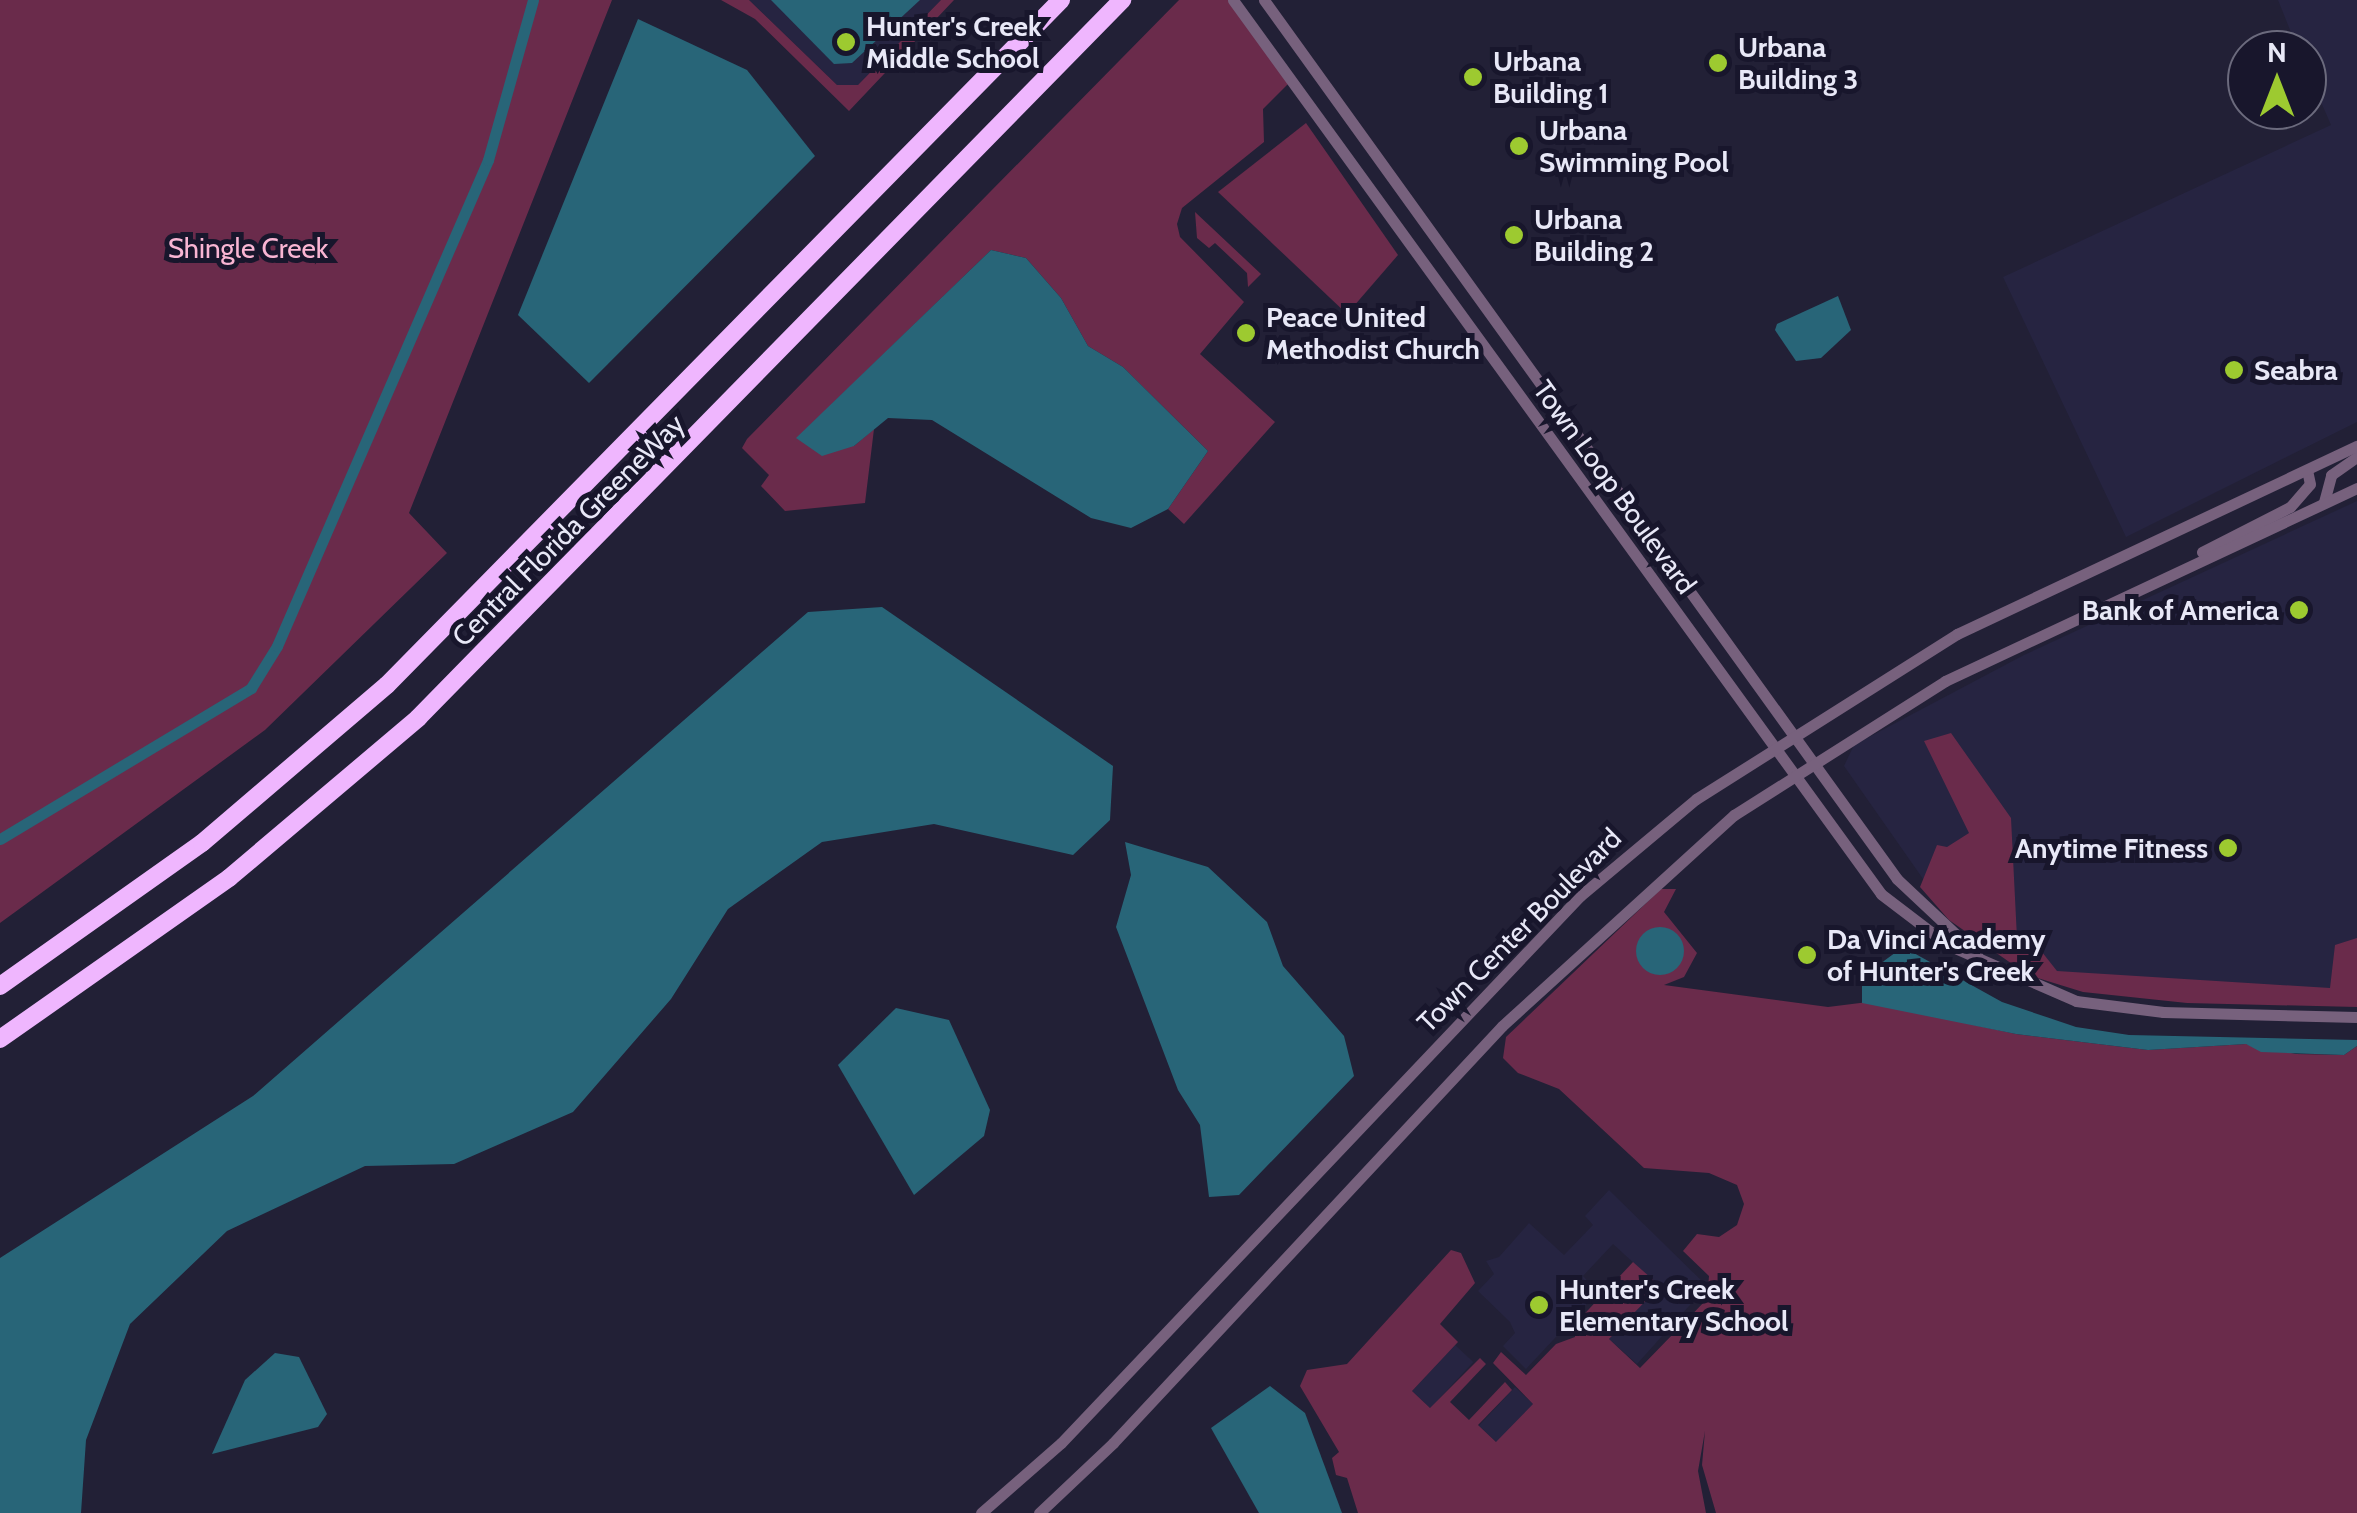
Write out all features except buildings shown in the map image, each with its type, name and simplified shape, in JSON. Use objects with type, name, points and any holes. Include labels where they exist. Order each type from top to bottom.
[{"type":"highway","name":"Central Florida GreeneWay","points":[[0,986],[202,843],[387,686],[1061,0]]},
{"type":"highway","name":"Central Florida GreeneWay","points":[[0,1040],[229,878],[418,718],[1122,0]]},
{"type":"street","name":"Town Loop Boulevard","points":[[1233,0],[1791,774],[1881,894],[1914,924],[1991,968],[2076,1001],[2163,1012],[2357,1017]]},
{"type":"street","name":"Town Loop Boulevard","points":[[1264,0],[1795,731],[1897,879],[1991,968]]},
{"type":"street","name":"Town Center Boulevard","points":[[981,1513],[1061,1443],[1580,896],[1696,799],[1795,731],[1956,634],[2357,446]]},
{"type":"street","points":[[2324,502],[2331,475],[2357,457]]},
{"type":"street","name":"Town Center Boulevard","points":[[2187,565],[2213,542],[2304,496],[2307,470]]},
{"type":"street","name":"Town Center Boulevard","points":[[1039,1513],[1113,1443],[1502,1026],[1624,909],[1791,774],[1946,681],[2357,488]]},
{"type":"shaded area","name":"Hunter's Creek Middle School","points":[[749,0],[941,0],[858,85],[837,85]]},
{"type":"shaded area","points":[[2278,0],[2357,0],[2357,422],[2126,537],[2003,277],[2327,130],[2331,125],[2327,116],[2327,30],[2290,30]]},
{"type":"shaded area","points":[[2357,501],[2357,1005],[2084,989],[1928,886],[1844,766],[1854,745],[2024,655]]},
{"type":"shaded area","points":[[1609,1190],[1707,1286],[1637,1364],[1609,1339],[1659,1286],[1613,1244],[1583,1276],[1598,1292],[1526,1369],[1503,1346],[1515,1333],[1510,1322],[1478,1291],[1494,1274],[1486,1261],[1499,1257],[1529,1223],[1564,1255],[1593,1225],[1585,1216]]},
{"type":"shaded area","points":[[1455,1345],[1473,1362],[1430,1408],[1412,1391]]},
{"type":"shaded area","points":[[1515,1387],[1533,1404],[1497,1443],[1479,1426]]},
{"type":"green space","name":"Shingle Creek","points":[[0,0],[612,0],[409,513],[447,553],[265,730],[0,923]]},
{"type":"green space","points":[[721,0],[749,0],[837,85],[858,85],[941,0],[954,0],[849,111],[755,19]]},
{"type":"green space","points":[[1179,0],[1233,0],[1290,82],[1263,109],[1264,142],[1182,208],[1177,224],[1180,237],[1244,302],[1200,354],[1275,422],[1184,524],[1168,509],[1208,451],[1123,367],[1088,346],[1061,298],[1026,258],[991,250],[797,438],[854,446],[874,429],[865,503],[785,511],[761,486],[769,475],[742,448],[747,439]]},
{"type":"green space","points":[[1306,123],[1398,255],[1347,314],[1218,192]]},
{"type":"green space","points":[[1195,212],[1261,274],[1248,287],[1247,273],[1215,243],[1209,248],[1197,238]]},
{"type":"green space","points":[[1951,733],[2011,818],[2017,938],[2029,949],[2038,947],[2057,971],[2330,988],[2335,945],[2357,938],[2357,1007],[2187,1003],[2083,992],[2028,975],[1949,920],[1920,887],[1937,845],[1947,847],[1969,833],[1924,741]]},
{"type":"green space","points":[[1661,889],[1676,889],[1664,912],[1697,953],[1684,977],[1664,985],[1828,1007],[1868,1002],[2016,1034],[2148,1050],[2246,1044],[2296,1054],[2344,1055],[2357,1046],[2357,1513],[1716,1513],[1702,1465],[1705,1431],[1698,1471],[1706,1513],[1358,1513],[1347,1478],[1336,1475],[1332,1458],[1339,1452],[1300,1386],[1307,1370],[1347,1364],[1451,1250],[1461,1253],[1475,1283],[1440,1324],[1458,1342],[1412,1391],[1430,1408],[1480,1358],[1486,1364],[1450,1402],[1469,1420],[1505,1382],[1512,1390],[1478,1425],[1496,1442],[1533,1404],[1493,1363],[1501,1352],[1526,1375],[1556,1344],[1575,1337],[1575,1324],[1633,1262],[1660,1286],[1609,1339],[1640,1368],[1707,1299],[1709,1276],[1683,1251],[1697,1234],[1719,1237],[1737,1225],[1744,1204],[1737,1185],[1709,1173],[1644,1168],[1559,1089],[1518,1073],[1503,1058],[1506,1037]]},
{"type":"water","points":[[771,0],[920,0],[852,63],[834,64]]},
{"type":"water","points":[[638,19],[747,70],[815,156],[589,383],[518,315]]},
{"type":"water","points":[[991,250],[1026,258],[1061,298],[1088,346],[1123,367],[1208,451],[1168,509],[1131,528],[1091,518],[932,420],[888,418],[854,446],[822,456],[796,438]]},
{"type":"water","points":[[1838,296],[1851,330],[1821,358],[1796,361],[1775,330],[1777,324]]},
{"type":"water","points":[[882,607],[1113,766],[1110,820],[1073,855],[934,824],[822,842],[728,909],[671,999],[573,1112],[454,1164],[365,1166],[227,1231],[130,1324],[86,1440],[81,1513],[0,1513],[0,1258],[253,1096],[808,612]]},
{"type":"water","points":[[1125,842],[1208,867],[1267,922],[1283,966],[1344,1036],[1354,1076],[1239,1195],[1209,1197],[1200,1125],[1178,1090],[1116,927],[1131,875]]},
{"type":"water","points":[[1660,927],[1677,934],[1684,951],[1677,968],[1660,975],[1643,968],[1636,951],[1643,934]]},
{"type":"water","points":[[1903,947],[2002,1002],[2076,1027],[2129,1035],[2357,1040],[2357,1046],[2344,1055],[2261,1052],[2246,1044],[2148,1050],[2016,1034],[1862,1003],[1862,977]]},
{"type":"water","points":[[896,1008],[949,1020],[990,1110],[984,1136],[914,1195],[838,1065]]},
{"type":"water","points":[[275,1353],[299,1357],[327,1414],[318,1427],[212,1454],[245,1380]]},
{"type":"water","points":[[1270,1386],[1305,1413],[1342,1513],[1259,1513],[1211,1428]]},
{"type":"waterway","name":"Shingle Creek","points":[[0,839],[251,688],[277,646],[488,160],[533,0]]},
{"type":"place","name":"Hunter's Creek Middle School","points":[[846,42]]},
{"type":"place","name":"Urbana Building 3","points":[[1718,63]]},
{"type":"place","name":"Urbana Building 1","points":[[1473,77]]},
{"type":"place","name":"Urbana Swimming Pool","points":[[1519,146]]},
{"type":"place","name":"Urbana Building 2","points":[[1514,235]]},
{"type":"place","name":"Peace United Methodist Church","points":[[1246,333]]},
{"type":"place","name":"Seabra","points":[[2234,370]]},
{"type":"place","name":"Bank of America","points":[[2299,610]]},
{"type":"place","name":"Anytime Fitness","points":[[2228,848]]},
{"type":"place","name":"Da Vinci Academy of Hunter's Creek","points":[[1807,955]]},
{"type":"place","name":"Hunter's Creek Elementary School","points":[[1539,1305]]}]
